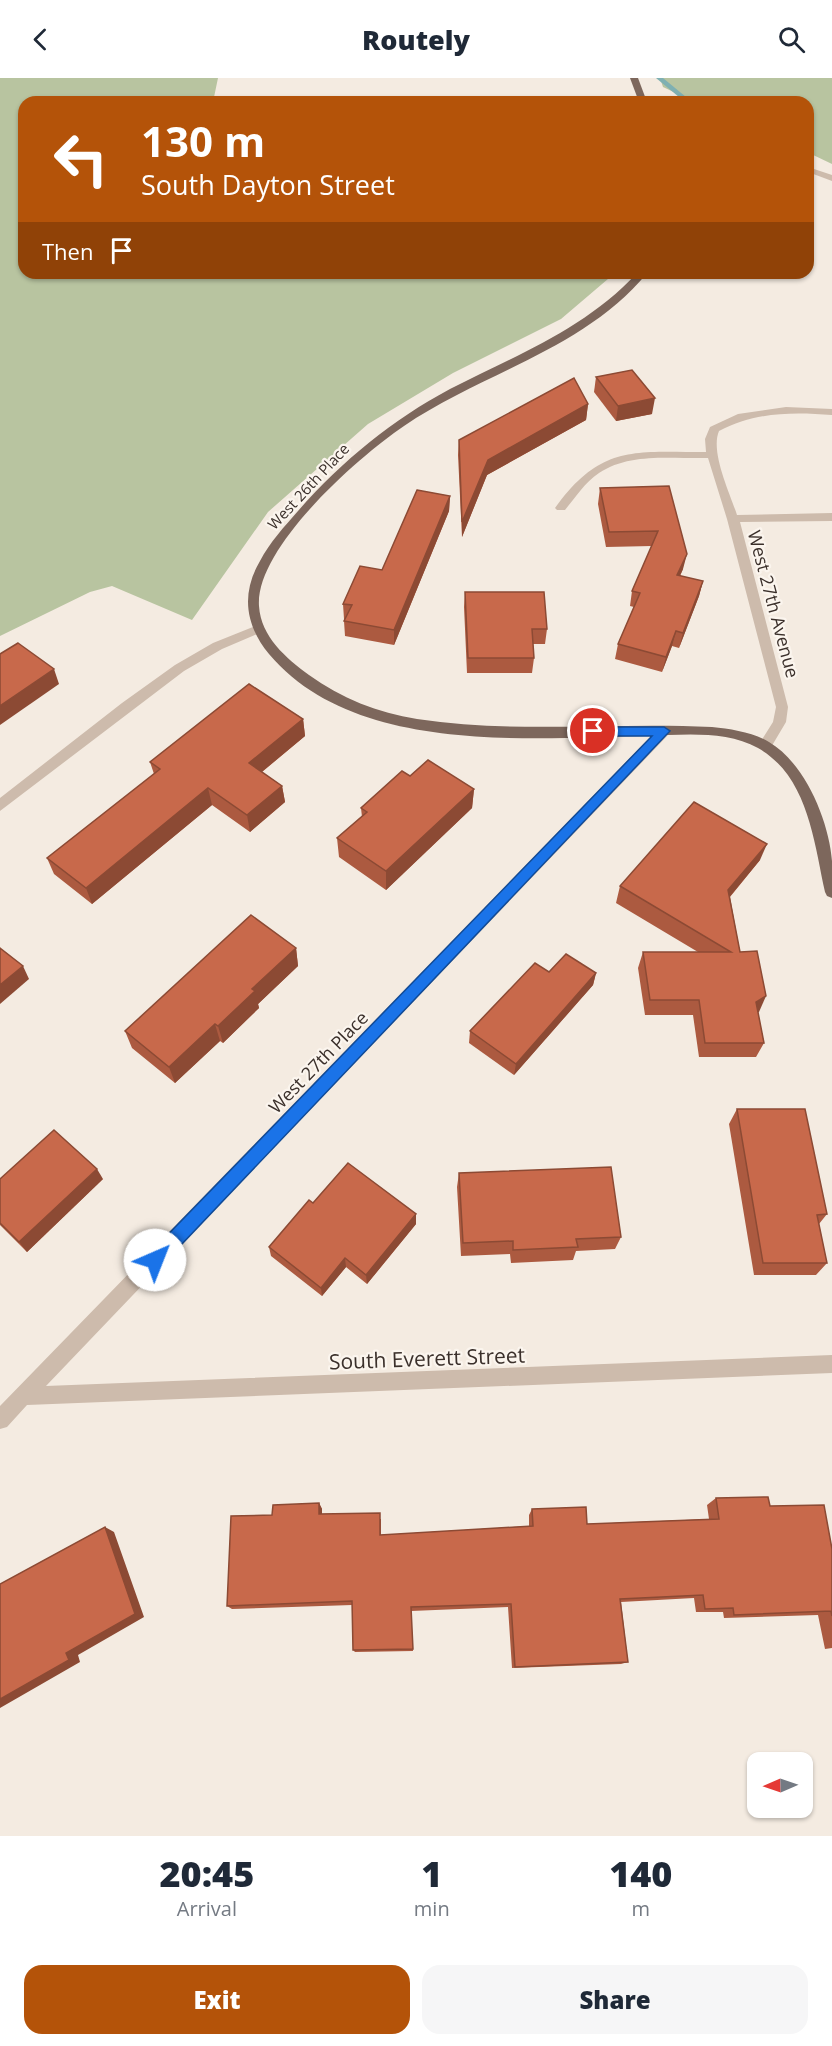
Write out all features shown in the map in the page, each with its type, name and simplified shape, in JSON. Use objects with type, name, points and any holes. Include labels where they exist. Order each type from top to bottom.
[{"type":"main road","points":[[634,78],[641,96]]},
{"type":"main road","name":"West 26th Place","points":[[258,629],[253,598],[268,557],[284,535],[351,461],[386,434],[448,395],[582,326],[619,298],[636,279]]},
{"type":"main road","points":[[258,629],[277,656],[299,676],[354,708],[398,722],[432,727],[498,731],[664,731],[727,734],[765,746],[795,773],[804,789],[832,892]]},
{"type":"street","points":[[814,171],[832,178]]},
{"type":"street","name":"West 27th Avenue","points":[[765,746],[779,722],[782,707],[733,519],[712,455],[710,439],[714,429],[728,420],[769,410],[832,412]]},
{"type":"street","points":[[561,508],[594,471],[612,460],[712,455]]},
{"type":"street","points":[[733,519],[832,517]]},
{"type":"street","points":[[0,806],[150,688],[198,655],[228,639],[258,629]]},
{"type":"street","name":"West 27th Place","points":[[0,1420],[664,731]]},
{"type":"street","name":"South Everett Street","points":[[24,1396],[832,1364]]},
{"type":"green space","points":[[0,78],[218,78],[214,96],[18,96],[18,279],[608,279],[561,319],[453,373],[368,424],[268,512],[192,620],[112,586],[90,592],[0,636]]},
{"type":"green space","points":[[660,78],[832,78],[832,164],[814,155],[814,96],[682,96],[663,87]]},
{"type":"building","points":[[632,370],[655,398],[618,406],[596,377]]},
{"type":"building","points":[[574,378],[588,404],[488,460],[462,522],[459,440]]},
{"type":"building","points":[[669,486],[687,554],[677,575],[703,581],[683,633],[676,631],[666,657],[618,644],[640,593],[632,591],[658,531],[609,532],[600,488]]},
{"type":"building","points":[[417,490],[450,496],[394,630],[344,621],[352,605],[343,604],[360,566],[382,570]]},
{"type":"building","points":[[465,592],[544,592],[547,629],[532,629],[534,658],[468,658]]},
{"type":"building","points":[[18,643],[54,669],[0,706],[0,654]]},
{"type":"building","points":[[249,684],[303,719],[249,763],[282,786],[247,815],[208,788],[86,888],[47,858],[160,769],[150,762]]},
{"type":"building","points":[[428,760],[474,789],[386,871],[337,838],[367,812],[361,808],[402,771],[410,776]]},
{"type":"building","points":[[694,802],[767,844],[728,890],[740,952],[757,951],[766,996],[756,1002],[764,1043],[705,1043],[699,1000],[650,1000],[643,952],[731,952],[620,886]]},
{"type":"building","points":[[251,915],[296,948],[252,989],[255,991],[218,1026],[215,1024],[169,1067],[125,1031]]},
{"type":"building","points":[[0,948],[23,966],[0,985]]},
{"type":"building","points":[[566,954],[596,973],[516,1064],[470,1031],[535,963],[549,972]]},
{"type":"building","points":[[737,1109],[805,1109],[827,1214],[817,1215],[827,1263],[763,1263]]},
{"type":"building","points":[[54,1130],[97,1169],[19,1242],[0,1223],[0,1179]]},
{"type":"building","points":[[348,1163],[416,1214],[366,1275],[345,1258],[321,1288],[269,1247],[309,1200],[313,1203]]},
{"type":"building","points":[[611,1167],[621,1237],[576,1239],[578,1247],[513,1250],[513,1241],[463,1243],[459,1173]]},
{"type":"building","points":[[768,1497],[770,1506],[824,1505],[832,1549],[832,1616],[831,1611],[734,1615],[733,1608],[705,1609],[703,1595],[620,1599],[628,1662],[515,1667],[511,1604],[411,1607],[413,1649],[353,1650],[352,1601],[227,1606],[231,1516],[272,1515],[273,1505],[319,1503],[319,1514],[380,1513],[380,1535],[533,1526],[532,1509],[586,1507],[587,1524],[719,1519],[716,1498]]},
{"type":"building","points":[[105,1527],[135,1614],[66,1653],[69,1660],[0,1699],[0,1584]]},
{"type":"waterway","points":[[659,78],[682,96]]},
{"type":"route","points":[[155,1260],[664,731],[593,731]]}]
